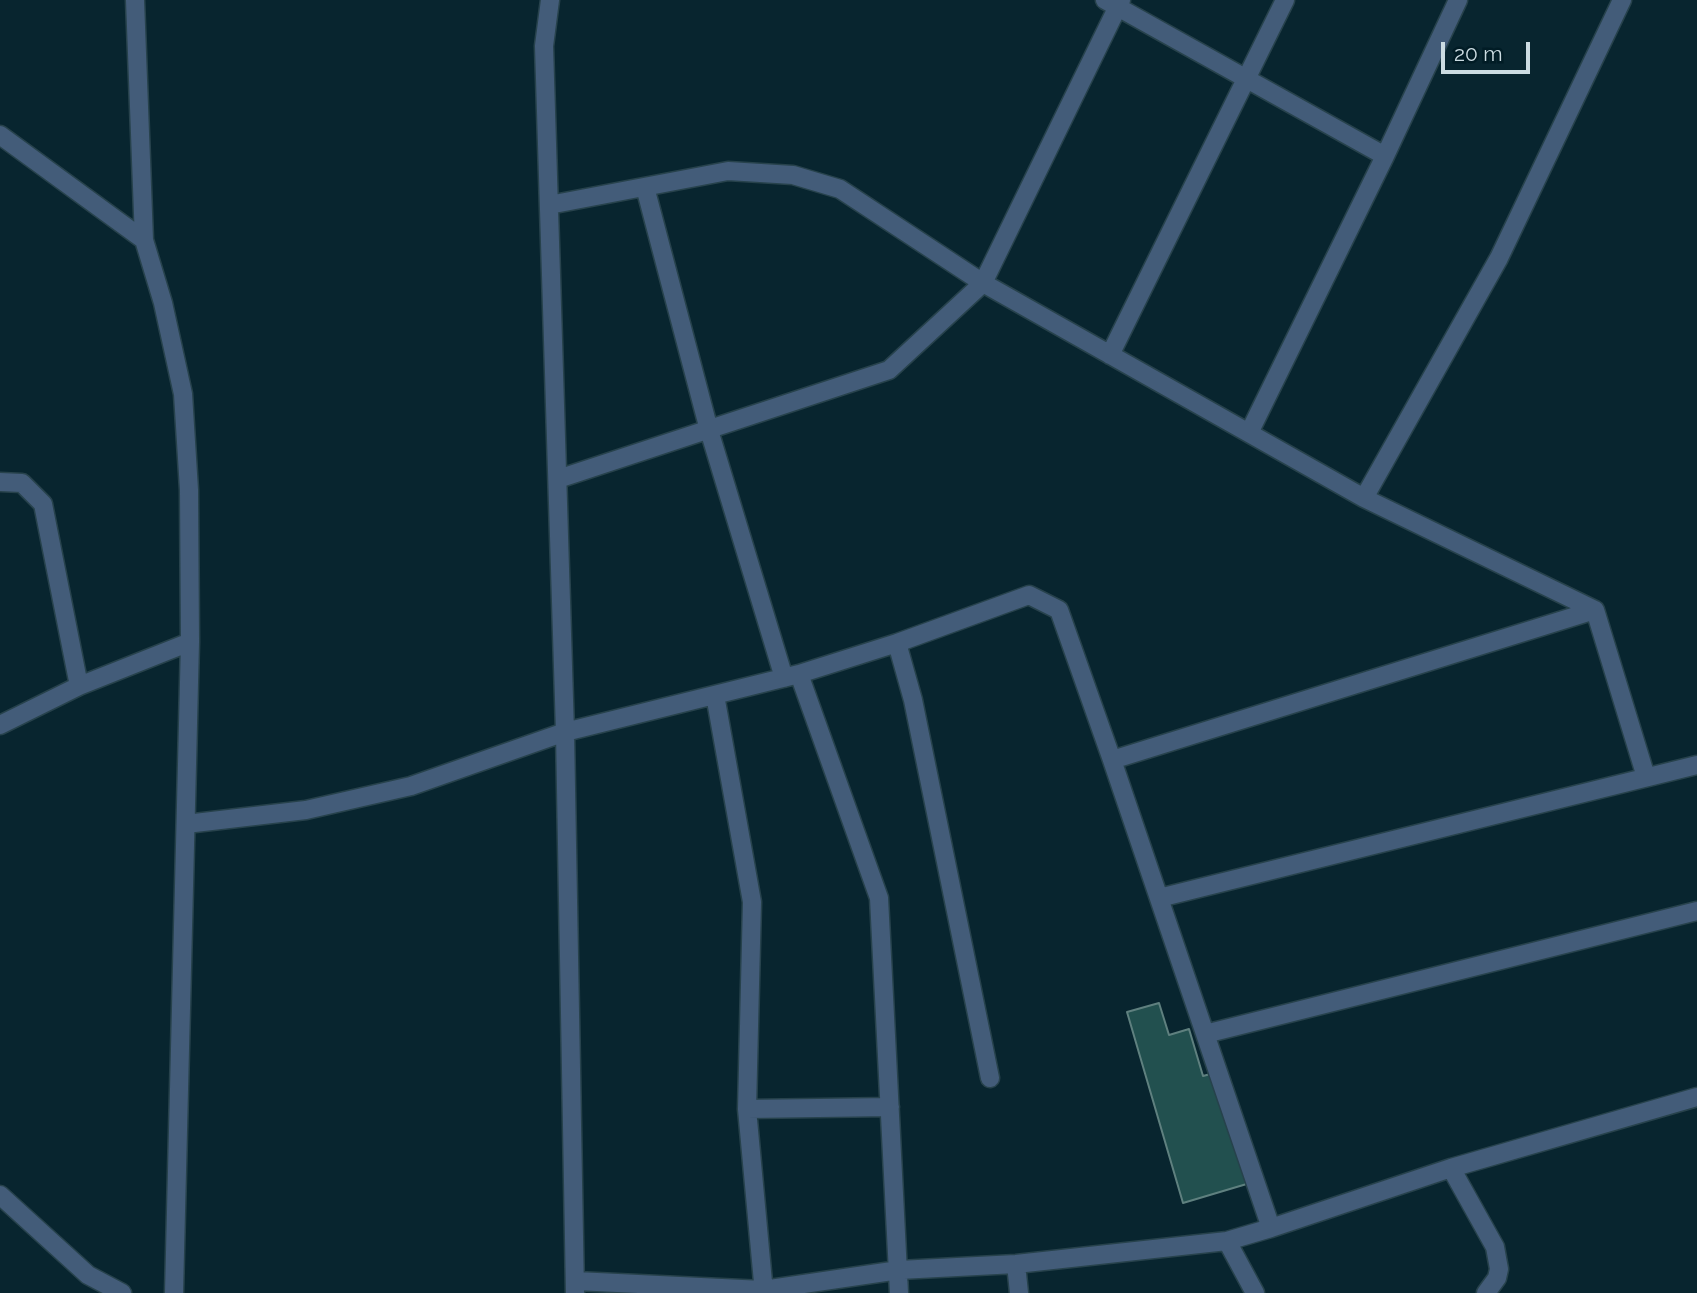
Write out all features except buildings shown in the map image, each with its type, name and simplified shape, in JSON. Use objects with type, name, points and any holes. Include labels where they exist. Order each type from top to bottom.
[{"type":"street","points":[[135,0],[144,240],[163,303],[183,394],[189,490],[190,642],[174,1293]]},
{"type":"street","points":[[550,0],[544,46],[565,732],[575,1287],[763,1291],[899,1270],[1016,1264],[1227,1241],[1451,1168],[1697,1097]]},
{"type":"street","points":[[1110,355],[1285,0]]},
{"type":"street","points":[[1249,433],[1458,0]]},
{"type":"street","points":[[1364,498],[1499,258],[1622,0]]},
{"type":"street","points":[[558,479],[889,370],[983,284],[1114,2],[1385,156]]},
{"type":"street","points":[[0,135],[144,240]]},
{"type":"street","points":[[549,205],[727,171],[793,175],[840,189],[983,284],[1364,498],[1595,610],[1646,777]]},
{"type":"street","points":[[645,187],[709,430],[792,676],[879,898],[899,1293]]},
{"type":"street","points":[[0,482],[22,483],[43,504],[79,686]]},
{"type":"street","points":[[186,824],[306,810],[411,786],[565,732],[792,676],[897,643],[1029,595],[1059,610],[1271,1228]]},
{"type":"street","points":[[1112,760],[1595,610]]},
{"type":"street","points":[[0,725],[79,686],[190,642]]},
{"type":"street","points":[[897,643],[913,700],[990,1077]]},
{"type":"street","points":[[715,695],[752,902],[747,1109],[763,1291]]},
{"type":"street","points":[[1159,898],[1697,765]]},
{"type":"street","points":[[1205,1034],[1697,911]]},
{"type":"street","points":[[747,1109],[890,1107]]},
{"type":"street","points":[[1451,1168],[1495,1247],[1499,1269],[1497,1278],[1486,1293]]},
{"type":"street","points":[[0,1195],[88,1275],[122,1293]]},
{"type":"street","points":[[1227,1241],[1255,1293]]},
{"type":"street","points":[[1016,1264],[1019,1293]]}]
